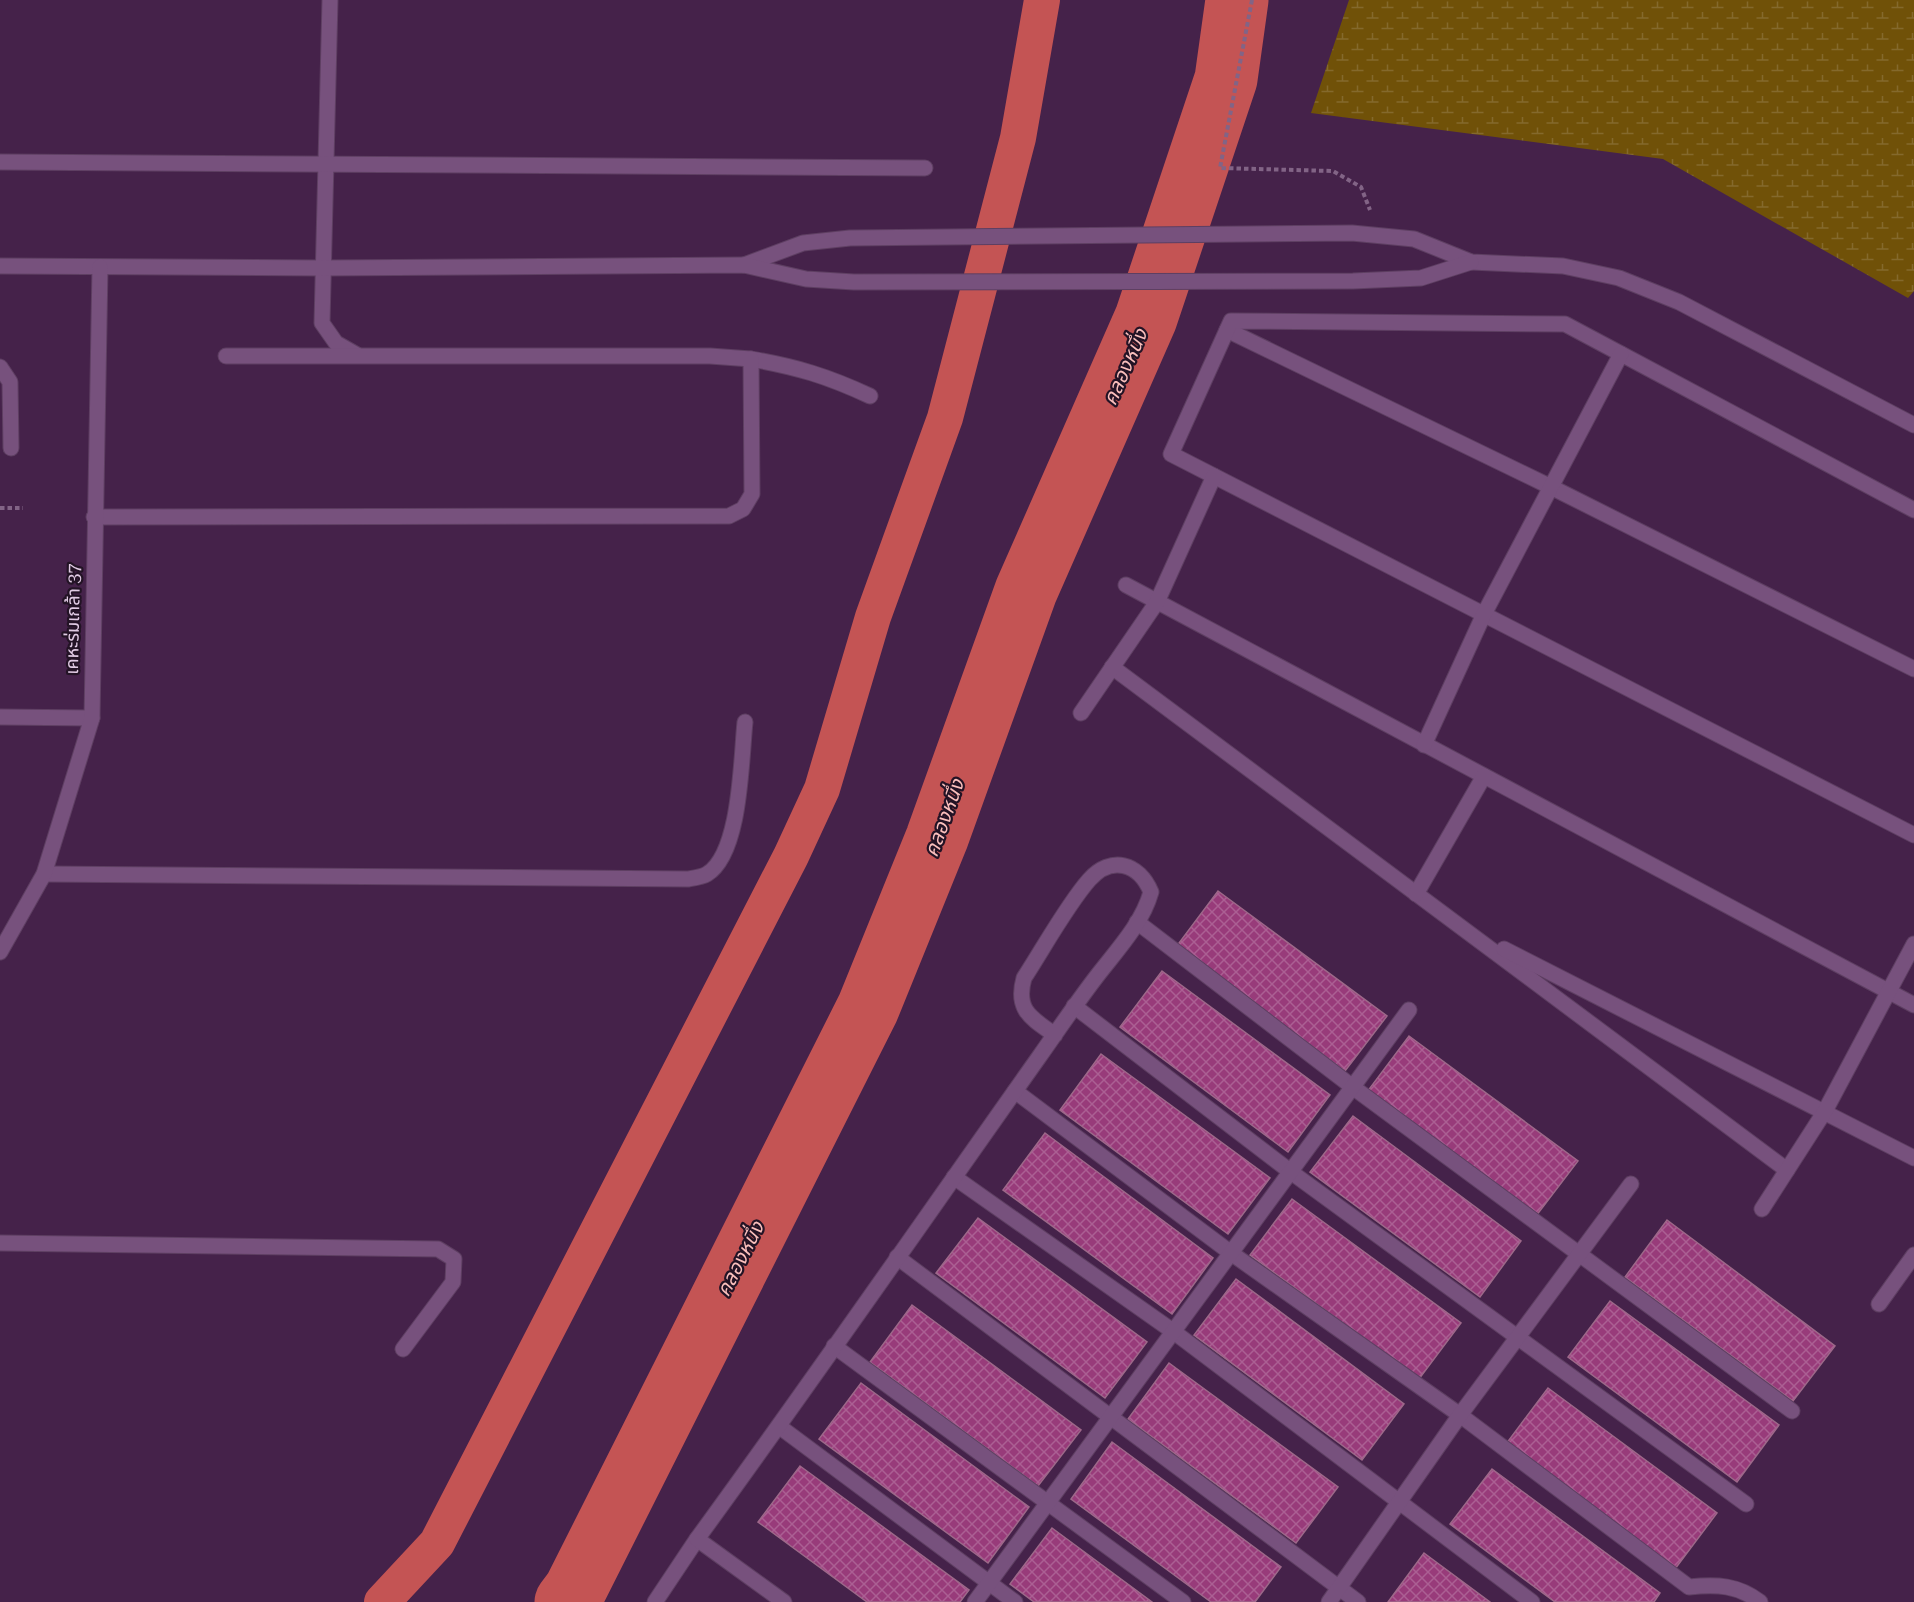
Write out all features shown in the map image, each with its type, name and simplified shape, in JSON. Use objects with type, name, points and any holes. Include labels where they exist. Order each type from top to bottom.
[{"type":"street","points":[[330,0],[322,323],[336,343],[359,356]]},
{"type":"street","points":[[0,162],[325,162],[925,168]]},
{"type":"street","points":[[744,265],[803,243],[849,238],[1352,233],[1414,239],[1471,262],[1563,266],[1618,278],[1680,302],[1914,425]]},
{"type":"street","points":[[0,266],[322,268],[744,265],[806,279],[854,282],[1353,281],[1421,278],[1471,262]]},
{"type":"street","name":"เคหะร่มเกล้า 37","points":[[0,952],[44,874],[92,718],[100,267]]},
{"type":"street","points":[[1914,510],[1565,324],[1231,321],[1172,454],[1914,835]]},
{"type":"street","points":[[1227,330],[1551,487],[1914,669]]},
{"type":"street","points":[[1424,745],[1484,614],[1621,354]]},
{"type":"street","points":[[226,356],[710,356],[750,359],[800,367],[870,396]]},
{"type":"street","points":[[94,517],[729,516],[743,508],[752,494],[750,359]]},
{"type":"street","points":[[0,367],[10,382],[11,448]]},
{"type":"street","points":[[1081,713],[1157,602],[1214,476]]},
{"type":"street","points":[[1126,585],[1914,1005]]},
{"type":"street","points":[[1112,667],[1787,1170]]},
{"type":"street","points":[[0,717],[92,718]]},
{"type":"street","points":[[44,874],[688,879],[707,874],[720,860],[730,838],[745,722]]},
{"type":"street","points":[[1416,894],[1484,776]]},
{"type":"street","points":[[655,1602],[697,1539],[780,1427],[834,1346],[1055,1035],[1074,1006],[1147,907],[1151,892],[1139,871],[1121,864],[1107,867],[1090,879],[1024,978],[1020,992],[1023,1006],[1030,1017],[1055,1035]]},
{"type":"street","points":[[1137,922],[1354,1088],[1581,1253],[1792,1411]]},
{"type":"street","points":[[1466,930],[1914,1158]]},
{"type":"street","points":[[1762,1209],[1825,1111],[1914,944]]},
{"type":"street","points":[[1074,1006],[1291,1172],[1746,1504]]},
{"type":"street","points":[[975,1602],[1354,1088],[1408,1010]]},
{"type":"street","points":[[1015,1091],[1231,1253],[1460,1415],[1689,1587],[1716,1584],[1745,1591],[1760,1602]]},
{"type":"street","points":[[954,1177],[1174,1332],[1532,1602]]},
{"type":"street","points":[[1329,1602],[1460,1415],[1631,1184]]},
{"type":"street","points":[[0,1243],[438,1249],[454,1259],[453,1282],[403,1349]]},
{"type":"street","points":[[1879,1304],[1914,1256]]},
{"type":"street","points":[[897,1257],[1358,1602]]},
{"type":"street","points":[[834,1346],[1183,1602]]},
{"type":"street","points":[[780,1427],[1015,1602]]},
{"type":"street","points":[[697,1539],[784,1602]]},
{"type":"path","points":[[1252,0],[1220,168],[1333,171],[1361,187],[1380,236]]},
{"type":"path","points":[[0,508],[23,508]]},
{"type":"green space","points":[[1349,0],[1914,0],[1914,291],[1908,298],[1663,159],[1311,113]]},
{"type":"building","points":[[1218,891],[1387,1016],[1345,1071],[1176,947]]},
{"type":"building","points":[[1162,971],[1330,1095],[1288,1152],[1120,1027]]},
{"type":"building","points":[[1409,1036],[1578,1161],[1536,1216],[1367,1092]]},
{"type":"building","points":[[1101,1054],[1270,1178],[1228,1234],[1060,1110]]},
{"type":"building","points":[[1353,1116],[1521,1241],[1480,1297],[1310,1172]]},
{"type":"building","points":[[1045,1133],[1213,1258],[1172,1314],[1003,1190]]},
{"type":"building","points":[[1292,1199],[1461,1323],[1419,1379],[1250,1255]]},
{"type":"building","points":[[978,1218],[1147,1342],[1105,1398],[936,1273]]},
{"type":"building","points":[[1667,1220],[1835,1346],[1793,1401],[1625,1277]]},
{"type":"building","points":[[1236,1279],[1404,1404],[1362,1460],[1194,1335]]},
{"type":"building","points":[[1610,1301],[1779,1425],[1737,1482],[1568,1357]]},
{"type":"building","points":[[912,1305],[1081,1430],[1038,1486],[870,1362]]},
{"type":"building","points":[[1169,1363],[1338,1487],[1296,1543],[1128,1419]]},
{"type":"building","points":[[861,1383],[1029,1507],[988,1563],[819,1439]]},
{"type":"building","points":[[1548,1388],[1717,1513],[1675,1569],[1506,1444]]},
{"type":"building","points":[[1112,1442],[1281,1567],[1255,1602],[1211,1602],[1071,1499]]},
{"type":"building","points":[[800,1466],[969,1590],[960,1602],[867,1602],[758,1522]]},
{"type":"building","points":[[1492,1469],[1660,1593],[1654,1602],[1555,1602],[1450,1524]]},
{"type":"building","points":[[1052,1528],[1152,1602],[1034,1602],[1010,1584]]},
{"type":"building","points":[[1424,1553],[1490,1602],[1388,1602]]},
{"type":"waterway","points":[[382,1602],[437,1543],[791,856],[822,789],[873,617],[945,418],[1018,138],[1042,0]]},
{"type":"waterway","name":"คลองหนึ่ง","points":[[566,1602],[575,1590],[868,1008],[937,838],[1026,591],[1146,318],[1226,79],[1237,0]]}]
